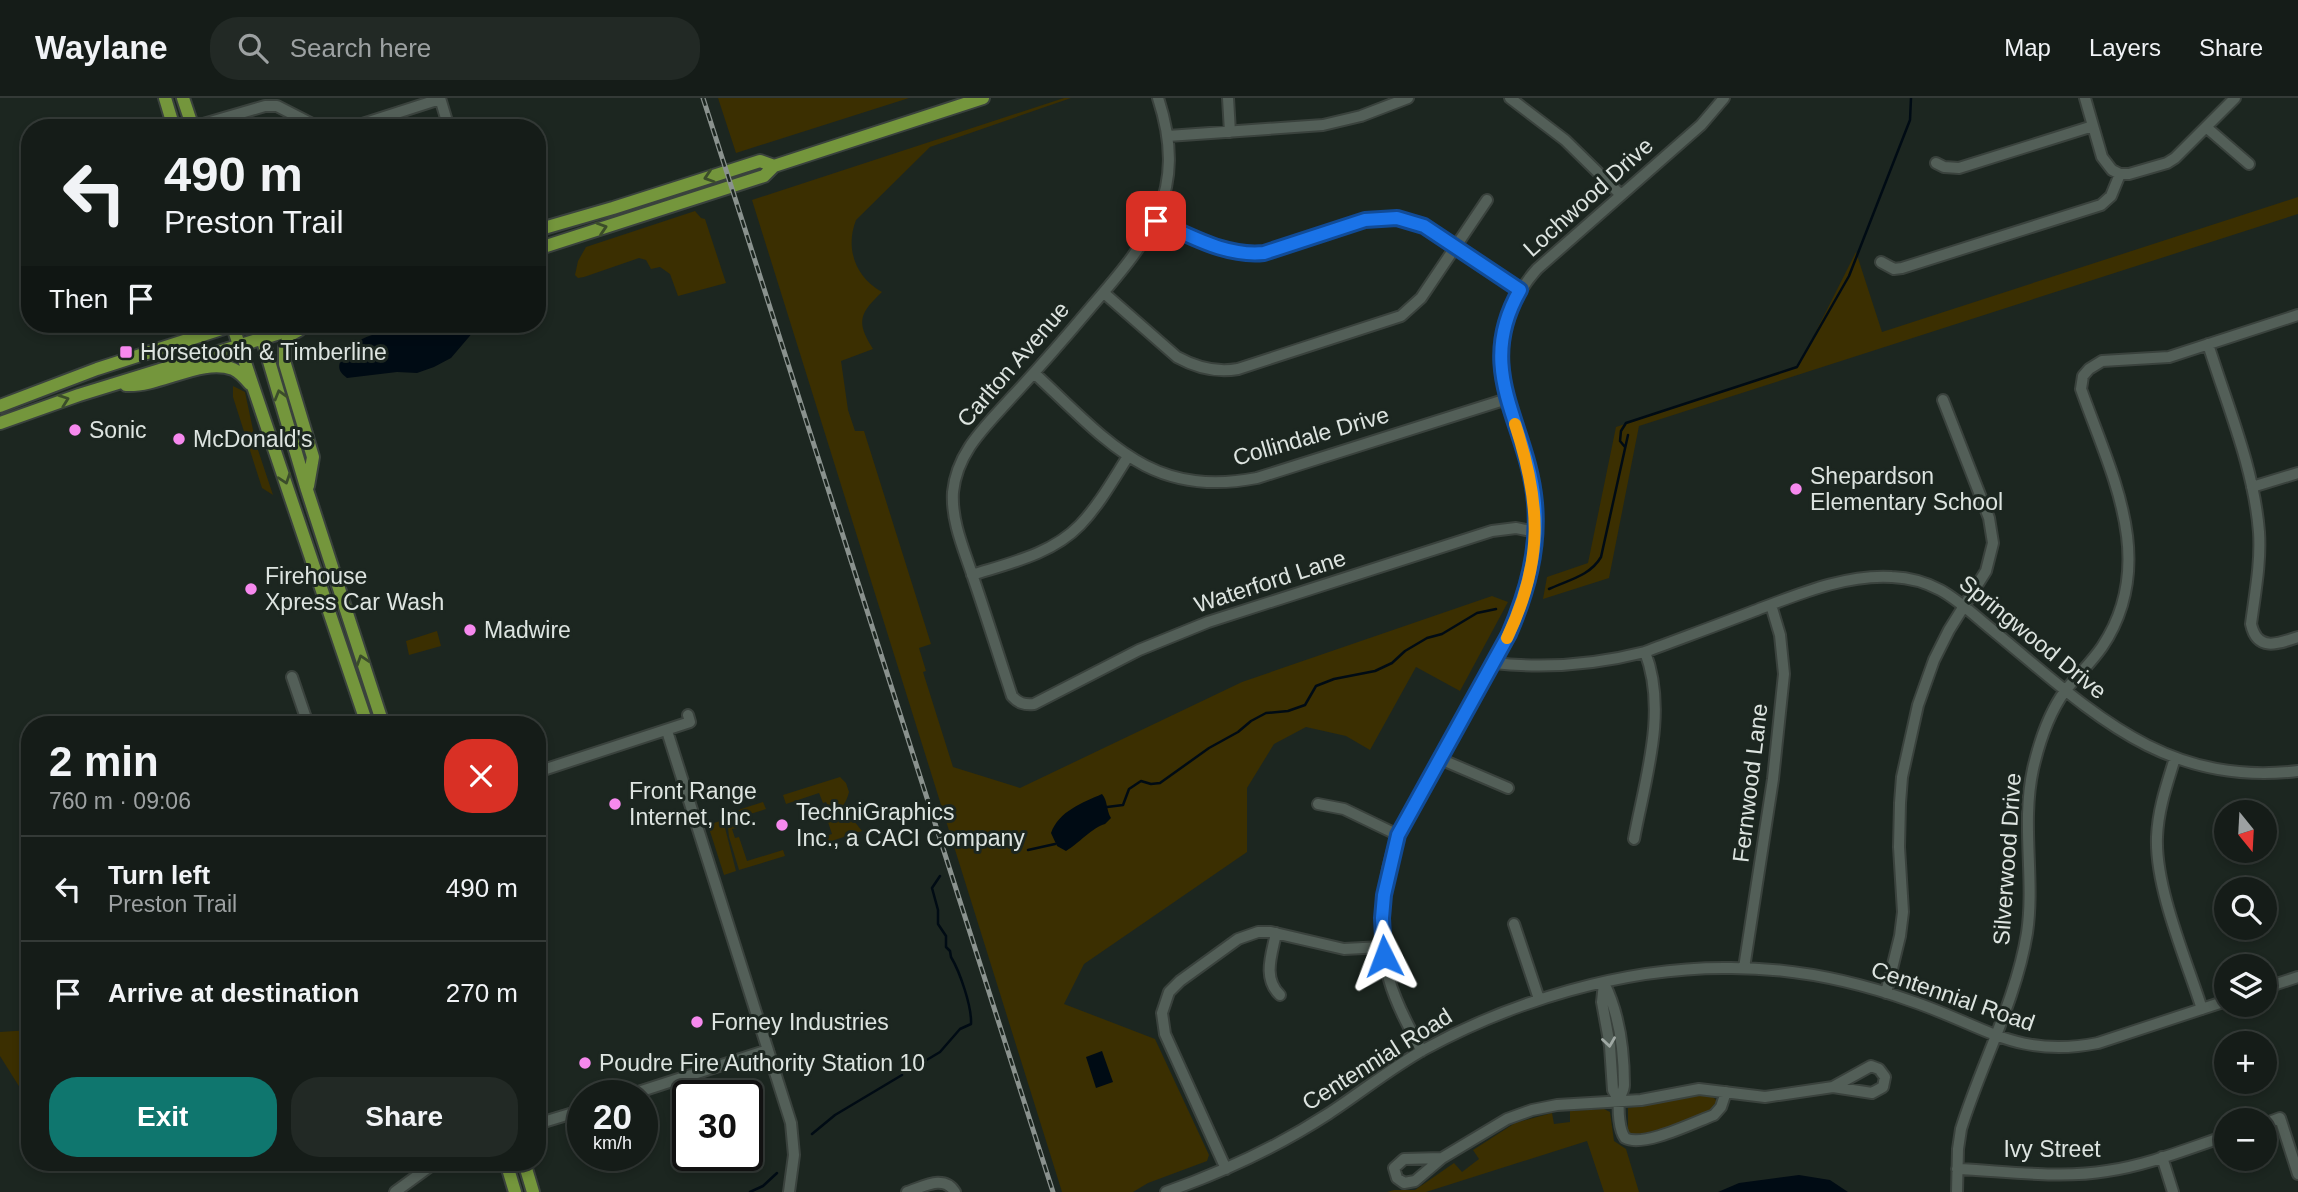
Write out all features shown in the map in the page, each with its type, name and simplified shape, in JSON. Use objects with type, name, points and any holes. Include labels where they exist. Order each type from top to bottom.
[{"type":"main road","points":[[165,98],[171,119]]},
{"type":"main road","points":[[183,98],[190,119]]},
{"type":"main road","points":[[546,246],[765,176],[774,166],[983,98]]},
{"type":"main road","points":[[546,227],[760,160],[774,166]]},
{"type":"main road","points":[[0,406],[97,369],[207,333]]},
{"type":"main road","points":[[236,333],[364,716]]},
{"type":"main road","points":[[261,333],[307,490],[380,716]]},
{"type":"main road","points":[[0,423],[115,383],[279,333]]},
{"type":"main road","points":[[293,333],[290,335],[284,355],[288,377],[313,457],[307,490]]},
{"type":"main road","points":[[115,383],[129,386],[155,383],[201,368],[217,367],[237,371],[253,388]]},
{"type":"main road","points":[[509,1171],[515,1192]]},
{"type":"main road","points":[[527,1171],[533,1192]]},
{"type":"street","points":[[377,119],[440,98],[446,119]]},
{"type":"street","name":"Carlton Avenue","points":[[1028,705],[1012,696],[972,575],[956,523],[953,492],[956,476],[971,442],[1104,293],[1133,258],[1156,221],[1167,183],[1168,136],[1158,98]]},
{"type":"street","points":[[1228,98],[1230,132]]},
{"type":"street","points":[[1168,136],[1340,122],[1408,98]]},
{"type":"street","points":[[1510,98],[1526,102],[1621,195]]},
{"type":"street","name":"Lochwood Drive","points":[[1422,1051],[1395,998],[1383,947],[1384,895],[1398,835],[1494,663],[1524,596],[1533,560],[1536,532],[1530,471],[1507,399],[1500,364],[1506,321],[1520,290],[1537,269],[1701,125],[1724,98]]},
{"type":"street","points":[[2085,98],[2106,165],[2120,174],[2167,163],[2235,98]]},
{"type":"street","points":[[220,119],[265,106],[286,104],[307,119]]},
{"type":"street","points":[[1936,163],[1944,167],[1959,168],[2092,126]]},
{"type":"street","points":[[2206,127],[2249,164]]},
{"type":"street","points":[[1881,262],[1894,269],[1902,268],[2101,205],[2111,196],[2120,174]]},
{"type":"street","points":[[1104,293],[1177,357],[1200,368],[1227,371],[1401,316],[1421,298],[1487,200]]},
{"type":"street","points":[[1156,221],[1240,254],[1264,253],[1365,220],[1385,217],[1411,221],[1424,226],[1520,290]]},
{"type":"street","points":[[2298,315],[2208,344],[2252,488],[2259,552],[2251,624],[2256,637],[2274,645],[2298,637]]},
{"type":"street","name":"Silverwood Drive","points":[[1958,1192],[1956,1169],[1964,1119],[2015,981],[2027,932],[2030,883],[2027,810],[2033,770],[2050,717],[2066,691],[2096,656],[2113,629],[2127,589],[2130,566],[2128,529],[2081,384],[2089,369],[2102,361],[2169,357],[2208,344]]},
{"type":"street","name":"Collindale Drive","points":[[1034,373],[1128,458],[1174,478],[1217,483],[1256,478],[1507,399]]},
{"type":"street","points":[[1886,993],[1903,912],[1899,823],[1902,777],[1918,705],[1934,660],[1986,570],[1993,544],[1992,528],[1943,400]]},
{"type":"street","points":[[972,575],[1035,555],[1061,541],[1091,513],[1128,458]]},
{"type":"street","points":[[2252,488],[2298,473]]},
{"type":"street","name":"Waterford Lane","points":[[1028,705],[1139,650],[1208,622],[1492,531],[1516,528],[1536,532]]},
{"type":"street","name":"Springwood Drive","points":[[1494,663],[1541,667],[1596,663],[1645,652],[1831,585],[1881,576],[1907,578],[1944,590],[2105,722],[2129,737],[2175,758],[2209,767],[2248,772],[2298,771]]},
{"type":"street","name":"Fernwood Lane","points":[[1744,968],[1773,779],[1784,674],[1780,635],[1770,605]]},
{"type":"street","points":[[1634,839],[1656,718],[1655,682],[1645,652]]},
{"type":"street","points":[[292,677],[305,716]]},
{"type":"street","points":[[546,769],[667,731],[690,722],[688,715]]},
{"type":"street","points":[[667,731],[791,1123],[794,1139],[789,1192]]},
{"type":"street","points":[[2175,758],[2159,814],[2159,866],[2163,887],[2202,1009]]},
{"type":"street","points":[[1440,759],[1507,788]]},
{"type":"street","points":[[1318,804],[1344,809],[1398,835]]},
{"type":"street","points":[[1514,924],[1539,999]]},
{"type":"street","points":[[1226,1169],[1165,1034],[1162,1022],[1163,1007],[1170,992],[1180,981],[1238,939],[1258,932],[1276,933],[1344,949],[1383,947]]},
{"type":"street","points":[[1276,933],[1269,975],[1270,983],[1280,995]]},
{"type":"street","name":"Centennial Road","points":[[1166,1192],[1226,1169],[1297,1133],[1422,1051],[1479,1022],[1539,999],[1604,983],[1693,969],[1744,968],[1794,973],[1886,993],[1939,1011],[1995,1036],[2042,1047],[2082,1046],[2214,1005]]},
{"type":"street","points":[[2277,984],[2298,978]]},
{"type":"street","points":[[1604,983],[1602,1002],[1610,1046],[1613,1090],[1619,1101],[1621,1133],[1629,1141],[1652,1138],[1714,1115],[1721,1107],[1726,1091]]},
{"type":"street","points":[[658,1086],[768,1050]]},
{"type":"street","points":[[1442,1158],[1493,1126],[1532,1110],[1557,1105],[1669,1096],[1699,1089],[1765,1097],[1833,1087]]},
{"type":"street","points":[[546,1121],[567,1115]]},
{"type":"street","points":[[2277,1119],[2280,1118],[2298,1174]]},
{"type":"street","name":"Ivy Street","points":[[1956,1169],[2089,1173],[2108,1171],[2214,1140]]},
{"type":"street","points":[[2162,1157],[2173,1192]]},
{"type":"street","points":[[395,1192],[424,1171]]},
{"type":"street","points":[[907,1192],[941,1182],[951,1185],[955,1192]]},
{"type":"shaded area","points":[[718,98],[909,98],[736,153]]},
{"type":"shaded area","points":[[1064,98],[1071,98],[930,147],[856,220],[853,231],[852,251],[859,270],[882,292],[868,306],[862,319],[864,332],[873,349],[841,361],[848,410],[855,431],[864,431],[931,644],[919,648],[926,671],[923,672],[953,767],[1020,788],[1242,682],[1492,596],[1508,602],[1460,691],[1416,667],[1370,750],[1346,736],[1306,727],[1274,744],[1247,788],[1247,852],[1084,964],[1064,1004],[1155,1039],[1209,1155],[1207,1161],[1148,1183],[1133,1192],[1062,1192],[752,200]]},
{"type":"shaded area","points":[[2298,197],[2298,214],[1639,426],[1609,578],[1543,599],[1547,577],[1588,563],[1616,427],[1798,367],[1856,252],[1882,332]]},
{"type":"shaded area","points":[[695,211],[705,219],[726,283],[678,296],[670,274],[660,267],[651,269],[646,260],[639,258],[584,277],[578,278],[575,275],[578,261],[586,247]]},
{"type":"shaded area","points":[[472,333],[451,358],[434,367],[417,373],[397,372],[347,378],[339,368],[346,351],[372,335]]},
{"type":"shaded area","points":[[233,386],[245,392],[256,444],[273,495],[262,488],[233,397]]},
{"type":"shaded area","points":[[437,631],[441,646],[409,655],[406,641]]},
{"type":"shaded area","points":[[840,777],[849,792],[838,809],[831,812],[819,793],[786,804],[783,795]]},
{"type":"shaded area","points":[[1102,794],[1111,818],[1066,851],[1057,846],[1051,833],[1065,813]]},
{"type":"shaded area","points":[[763,802],[766,809],[734,819],[737,828],[732,829],[735,838],[739,837],[747,861],[783,850],[785,856],[739,870],[729,837],[727,818],[741,809]]},
{"type":"shaded area","points":[[839,818],[854,821],[862,831],[810,848],[808,842],[832,834],[828,822]]},
{"type":"shaded area","points":[[723,820],[736,871],[724,875],[708,825]]},
{"type":"shaded area","points":[[21,1031],[21,1089],[0,1056],[0,1032]]},
{"type":"shaded area","points":[[1102,1051],[1113,1082],[1096,1088],[1086,1057]]},
{"type":"shaded area","points":[[1711,1095],[1716,1100],[1716,1105],[1701,1115],[1651,1132],[1633,1135],[1628,1132],[1628,1108]]},
{"type":"shaded area","points":[[1604,1109],[1610,1112],[1614,1141],[1626,1149],[1639,1192],[1604,1192],[1587,1141],[1426,1192],[1387,1192],[1415,1190],[1454,1163],[1462,1172],[1479,1159],[1473,1150],[1515,1123],[1552,1113],[1554,1124],[1570,1122],[1570,1111]]},
{"type":"shaded area","points":[[1799,1175],[1830,1180],[1848,1192],[1718,1192],[1739,1183]]},
{"type":"waterway","points":[[1625,447],[1620,441],[1621,431],[1626,423],[1797,367],[1849,276],[1910,120],[1911,98]]},
{"type":"waterway","points":[[1549,589],[1585,573],[1601,557],[1628,435]]},
{"type":"waterway","points":[[1107,807],[1123,805],[1129,789],[1141,781],[1160,783],[1209,748],[1266,713],[1288,711],[1305,705],[1316,686],[1334,679],[1375,671],[1392,663],[1405,651],[1427,638],[1442,634],[1477,613],[1496,609]]},
{"type":"waterway","points":[[1028,850],[1055,844]]},
{"type":"waterway","points":[[910,1070],[940,1052],[960,1029],[971,1024],[965,990],[946,947],[946,936],[938,924],[938,910],[932,888],[940,876]]},
{"type":"waterway","points":[[812,1134],[835,1115],[902,1075]]},
{"type":"waterway","points":[[750,1192],[763,1186],[777,1173]]},
{"type":"railway","points":[[703,98],[1053,1192]]},
{"type":"slow traffic","points":[[1507,638],[1528,584],[1536,532],[1532,479],[1515,424]]},
{"type":"place","name":"Horsetooth & Timberline","points":[[126,352]]},
{"type":"place","name":"Sonic","points":[[75,430]]},
{"type":"place","name":"McDonald's","points":[[179,439]]},
{"type":"place","name":"Shepardson Elementary School","points":[[1796,489]]},
{"type":"place","name":"Firehouse Xpress Car Wash","points":[[251,589]]},
{"type":"place","name":"Madwire","points":[[470,630]]},
{"type":"place","name":"Front Range Internet, Inc.","points":[[615,804]]},
{"type":"place","name":"TechniGraphics Inc., a CACI Company","points":[[782,825]]},
{"type":"place","name":"Forney Industries","points":[[697,1022]]},
{"type":"place","name":"Poudre Fire Authority Station 10","points":[[585,1063]]},
{"type":"route","points":[[1156,221],[1228,251],[1250,254],[1264,253],[1365,220],[1397,218],[1424,226],[1520,290],[1502,335],[1500,364],[1507,399],[1532,479],[1536,532],[1533,560],[1528,584],[1509,634],[1398,835],[1384,895],[1384,956]]}]
